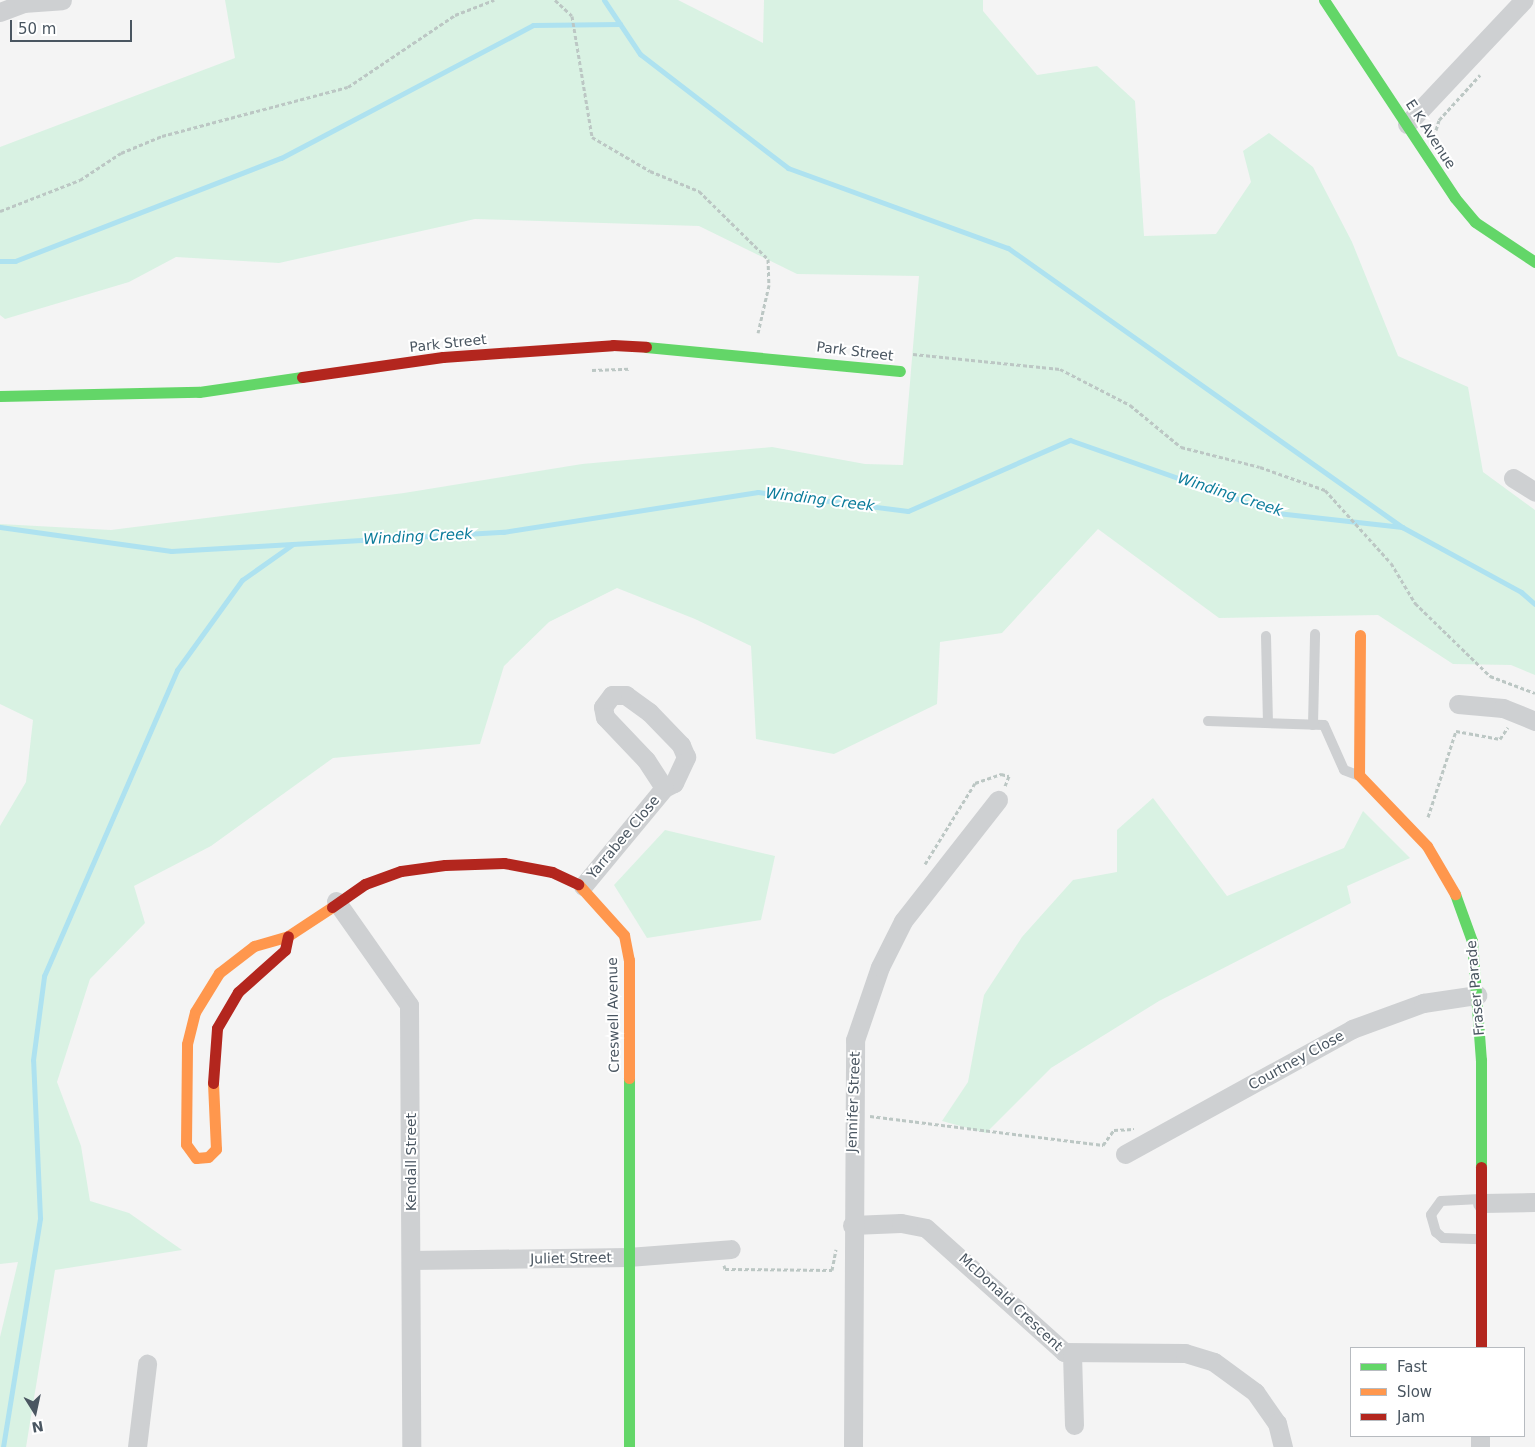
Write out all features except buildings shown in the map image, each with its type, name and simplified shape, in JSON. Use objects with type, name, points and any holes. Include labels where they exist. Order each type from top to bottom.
[{"type":"street","points":[[0,12],[23,3],[62,0]]},
{"type":"street","name":"E K Avenue","points":[[1324,0],[1474,222],[1535,262]]},
{"type":"street","points":[[1407,124],[1524,0]]},
{"type":"street","name":"Park Street","points":[[0,396],[199,392],[443,358],[613,346],[750,354],[900,371]]},
{"type":"street","points":[[1513,478],[1535,492]]},
{"type":"street","points":[[1359,775],[1360,635]]},
{"type":"street","name":"Yarrabee Close","points":[[583,886],[664,788],[681,775],[684,749],[632,698],[612,695],[603,707],[605,717],[646,760],[664,788]]},
{"type":"street","points":[[1458,704],[1503,708],[1535,721]]},
{"type":"street","name":"Fraser Parade","points":[[1359,775],[1413,833],[1453,888],[1472,941],[1477,995],[1482,1201],[1481,1347]]},
{"type":"street","name":"Jennifer Street","points":[[853,1447],[852,1225],[862,1113],[855,1040],[880,967],[903,921],[998,800]]},
{"type":"street","name":"Creswell Avenue","points":[[288,936],[285,950],[238,992],[217,1028],[212,1055],[216,1149],[208,1157],[196,1158],[186,1144],[187,1044],[195,1012],[219,973],[254,946],[288,936],[336,901],[401,871],[445,865],[504,863],[552,872],[583,886],[624,935],[629,960],[629,1447]]},
{"type":"street","name":"Kendall Street","points":[[336,901],[409,1005],[411,1447]]},
{"type":"street","name":"Courtney Close","points":[[1125,1154],[1352,1029],[1423,1003],[1477,995]]},
{"type":"street","points":[[1482,1201],[1535,1202]]},
{"type":"street","name":"McDonald Crescent","points":[[852,1225],[901,1223],[926,1228],[1050,1341],[1072,1353],[1185,1353],[1214,1362],[1255,1392],[1277,1423],[1283,1447]]},
{"type":"street","name":"Juliet Street","points":[[411,1260],[628,1257],[731,1249]]},
{"type":"street","points":[[1072,1353],[1074,1425]]},
{"type":"street","points":[[138,1447],[147,1364]]},
{"type":"lane","points":[[1313,725],[1314,634]]},
{"type":"lane","points":[[1266,636],[1268,723]]},
{"type":"lane","points":[[1208,721],[1324,725],[1344,770],[1359,775]]},
{"type":"lane","points":[[1482,1201],[1441,1201],[1431,1215],[1436,1232],[1443,1238],[1482,1239]]},
{"type":"path","points":[[0,211],[80,180],[121,153],[162,136],[348,87],[455,15],[494,0]]},
{"type":"path","points":[[555,0],[572,16],[592,137],[650,171],[699,191],[768,259],[769,285],[758,333]]},
{"type":"path","points":[[1436,136],[1439,120],[1484,70]]},
{"type":"path","points":[[908,353],[1060,369],[1130,405],[1181,447],[1260,467],[1325,490],[1391,563],[1415,603],[1490,676],[1535,693]]},
{"type":"path","points":[[583,370],[633,369]]},
{"type":"path","points":[[1413,833],[1428,817],[1456,731],[1500,739],[1513,726]]},
{"type":"path","points":[[862,1113],[1103,1145],[1114,1130],[1143,1128]]},
{"type":"path","points":[[725,1269],[832,1270],[838,1245]]},
{"type":"green space","points":[[225,0],[678,0],[763,43],[764,0],[983,0],[983,11],[1037,75],[1097,66],[1135,101],[1144,236],[1216,234],[1251,182],[1243,151],[1269,133],[1313,167],[1352,242],[1398,356],[1468,387],[1483,472],[1535,510],[1535,675],[1511,665],[1453,664],[1378,615],[1219,618],[1098,529],[1002,633],[940,642],[937,704],[834,754],[756,739],[751,646],[695,619],[617,588],[549,622],[504,666],[480,744],[333,758],[211,846],[134,886],[145,923],[90,979],[57,1082],[81,1146],[90,1201],[129,1213],[182,1250],[55,1270],[26,1447],[0,1447],[0,1337],[18,1262],[0,1264],[0,826],[26,782],[33,720],[0,704],[0,524],[111,530],[404,493],[582,464],[772,447],[865,464],[903,465],[919,276],[797,274],[699,226],[475,219],[279,263],[176,257],[129,282],[5,319],[0,315],[0,147],[235,58]]},
{"type":"green space","points":[[1153,798],[1227,896],[1344,848],[1363,811],[1410,858],[1347,886],[1351,903],[1159,1001],[1051,1068],[986,1133],[942,1121],[968,1082],[984,995],[1022,937],[1073,880],[1117,872],[1117,830]]},
{"type":"green space","points":[[665,830],[775,856],[761,920],[647,938],[614,885]]},
{"type":"waterway","points":[[604,0],[640,54],[788,168],[1008,248],[1402,527],[1521,592],[1535,604]]},
{"type":"waterway","points":[[0,261],[15,261],[281,158],[533,25],[620,24]]},
{"type":"waterway","name":"Winding Creek","points":[[0,527],[171,551],[503,532],[758,492],[908,511],[1070,440],[1277,513],[1402,527]]},
{"type":"waterway","points":[[3,1447],[40,1218],[33,1060],[44,976],[177,670],[242,580],[293,544]]},
{"type":"traffic: fast","points":[[1324,0],[1455,198],[1475,222],[1535,262]]},
{"type":"traffic: fast","points":[[646,347],[900,371]]},
{"type":"traffic: fast","points":[[0,396],[199,392],[302,377]]},
{"type":"traffic: fast","points":[[1455,894],[1472,941],[1481,1060],[1481,1167]]},
{"type":"traffic: fast","points":[[629,1078],[629,1447]]},
{"type":"traffic: slow","points":[[1360,635],[1359,775],[1427,846],[1455,894]]},
{"type":"traffic: slow","points":[[578,884],[624,935],[629,960],[629,1078]]},
{"type":"traffic: slow","points":[[213,1083],[216,1149],[208,1157],[196,1158],[186,1144],[187,1044],[195,1012],[219,973],[254,946],[288,936],[332,907]]},
{"type":"traffic: jam","points":[[302,377],[443,357],[613,345],[646,347]]},
{"type":"traffic: jam","points":[[332,907],[365,884],[401,871],[445,865],[504,863],[552,872],[578,884]]},
{"type":"traffic: jam","points":[[213,1083],[217,1028],[238,992],[285,950],[288,936]]},
{"type":"traffic: jam","points":[[1481,1167],[1481,1347]]}]
